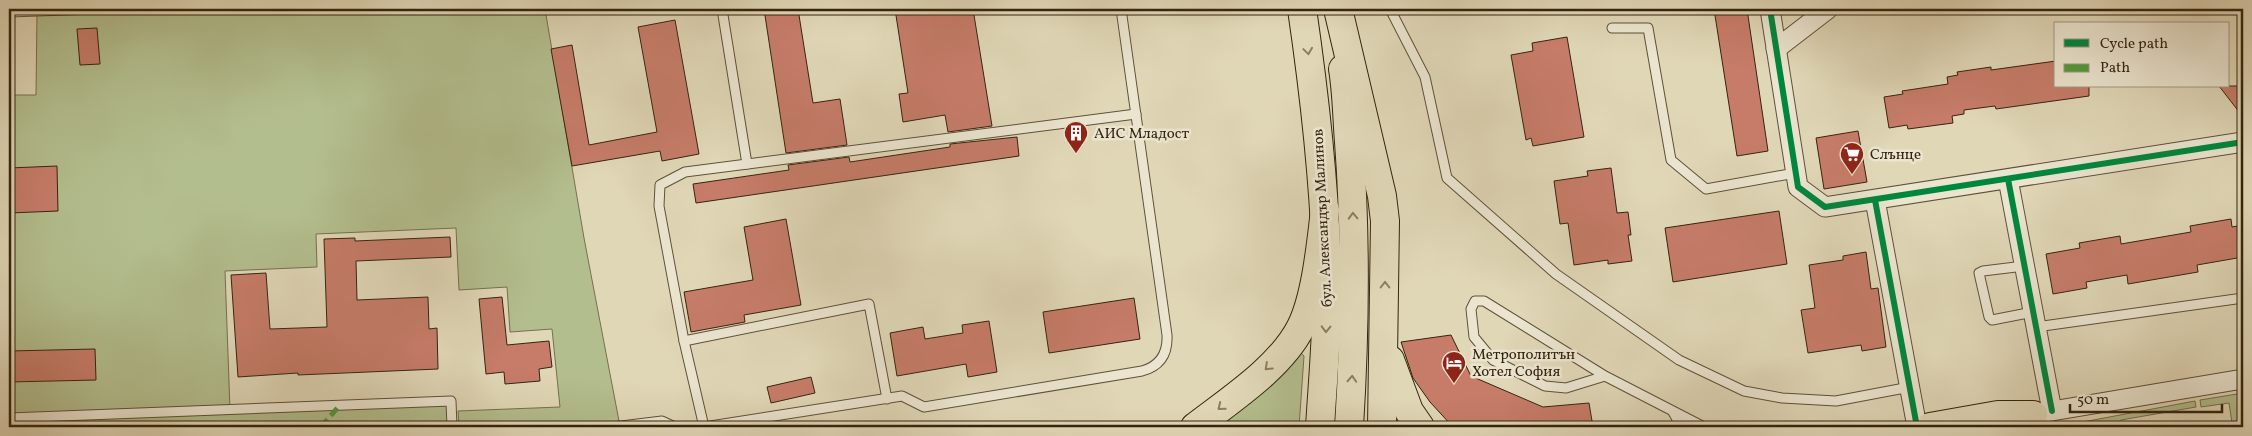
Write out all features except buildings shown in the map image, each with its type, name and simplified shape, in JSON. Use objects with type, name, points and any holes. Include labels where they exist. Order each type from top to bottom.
[{"type":"main road","name":"бул. Александър Малинов","points":[[1302,9],[1314,93],[1325,210],[1327,295],[1320,427]]},
{"type":"main road","name":"бул. Александър Малинов","points":[[1336,9],[1345,79],[1352,178],[1355,332],[1349,427]]},
{"type":"main road","points":[[1336,9],[1382,196],[1385,221],[1385,334],[1382,427]]},
{"type":"main road","points":[[1196,427],[1269,367],[1298,332],[1310,300],[1325,210]]},
{"type":"main road","points":[[1385,334],[1393,370],[1409,411],[1420,427]]},
{"type":"main road","points":[[1930,427],[1998,414],[2043,413]]},
{"type":"main road","points":[[2007,427],[2043,413]]},
{"type":"street","points":[[1770,9],[1798,187],[1825,208],[2243,142]]},
{"type":"street","points":[[1776,49],[1828,9]]},
{"type":"street","points":[[2008,179],[2035,320],[2043,413],[2243,380]]},
{"type":"street","points":[[1875,200],[1917,427]]},
{"type":"lane","points":[[9,12],[94,9]]},
{"type":"lane","points":[[722,9],[747,164]]},
{"type":"lane","points":[[1121,9],[1136,114],[1168,345],[1165,355],[1159,362],[1142,371],[924,407],[902,396],[704,427],[684,341],[658,206],[660,185],[685,172],[1136,114]]},
{"type":"lane","points":[[1390,9],[1425,77],[1448,178],[1556,274],[1679,360],[1744,391],[1782,398],[1836,401],[1910,387]]},
{"type":"lane","points":[[1612,28],[1648,28],[1671,160],[1706,189],[1795,173]]},
{"type":"lane","points":[[2024,266],[1979,273],[1989,318],[1992,320],[2035,320],[2243,298]]},
{"type":"lane","points":[[1605,376],[1566,388],[1546,386],[1493,360],[1482,349],[1474,336],[1471,308],[1475,301],[1484,301],[1605,376],[1704,427]]},
{"type":"lane","points":[[684,341],[870,304],[887,399]]},
{"type":"lane","points":[[9,418],[451,401],[452,427]]},
{"type":"lane","points":[[1672,410],[1681,427]]},
{"type":"lane","points":[[613,427],[662,421],[675,427]]},
{"type":"green space","points":[[62,9],[545,9],[584,238],[619,421],[578,427],[459,427],[458,411],[560,407],[552,329],[510,332],[507,287],[459,290],[456,228],[316,234],[317,267],[225,271],[230,410],[451,401],[452,427],[9,427],[9,95],[36,95],[37,12]]},
{"type":"green space","points":[[1300,352],[1304,356],[1299,427],[1267,427],[1247,424],[1209,427]]},
{"type":"green space","points":[[2243,393],[2243,422],[2232,423],[2229,403],[2201,407],[2200,400]]},
{"type":"green space","points":[[2195,401],[2196,407],[2121,420],[2122,427],[2056,427]]},
{"type":"marked path","points":[[321,427],[339,406]]},
{"type":"cycle path","points":[[1770,9],[1798,187],[1825,207],[2243,142]]},
{"type":"cycle path","points":[[2008,179],[2052,411]]},
{"type":"cycle path","points":[[1875,200],[1917,427]]},
{"type":"place","name":"АИС Младост","points":[[1076,154]]},
{"type":"place","name":"Слънце","points":[[1852,175]]},
{"type":"place","name":"Метрополитън Хотел София","points":[[1454,384]]}]
